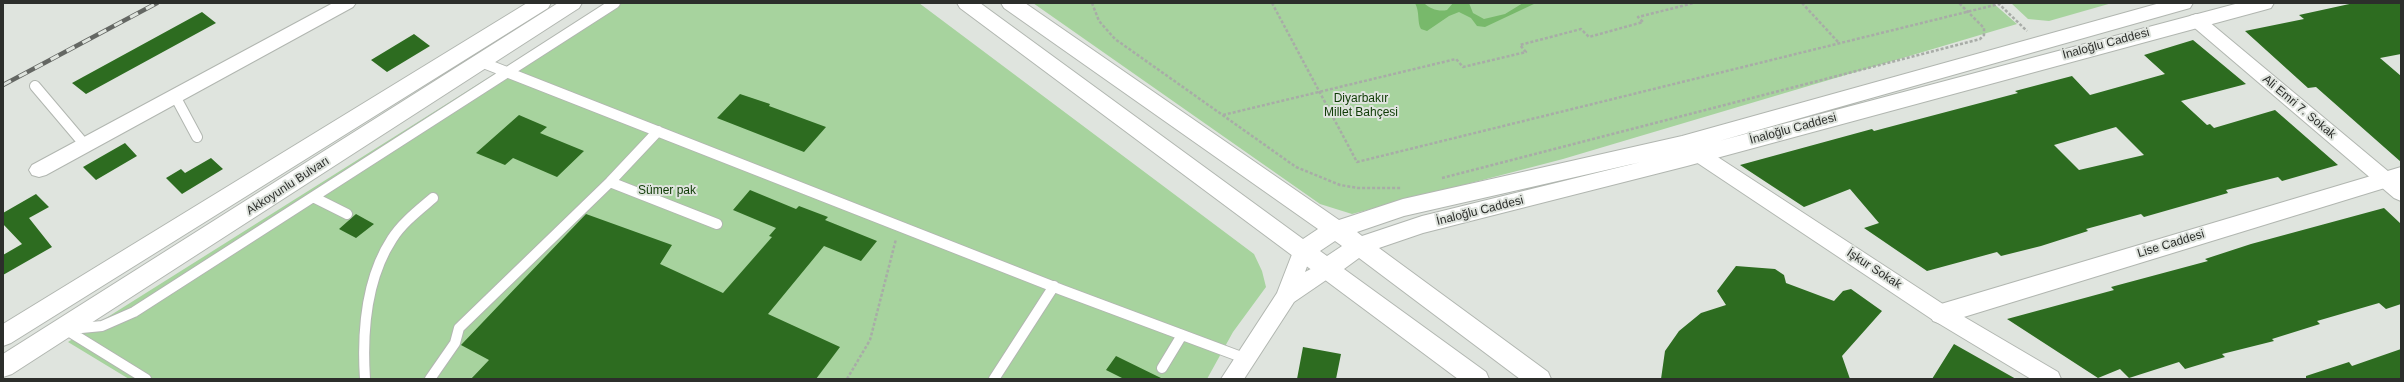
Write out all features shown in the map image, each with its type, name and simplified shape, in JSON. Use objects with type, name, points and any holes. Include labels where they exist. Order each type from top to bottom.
[{"type":"main road","name":"Akkoyunlu Bulvarı","points":[[3,336],[540,3]]},
{"type":"main road","name":"Akkoyunlu Bulvarı","points":[[3,368],[572,3]]},
{"type":"main road","points":[[967,3],[1477,379]]},
{"type":"main road","points":[[1011,3],[1359,246],[1539,379]]},
{"type":"main road","name":"İnaloğlu Caddesi","points":[[1303,250],[1334,230],[1403,208],[1682,144],[2183,3]]},
{"type":"main road","name":"İnaloğlu Caddesi","points":[[1328,268],[1359,246],[1422,225],[1700,155],[2196,20],[2264,3]]},
{"type":"main road","name":"Lise Caddesi","points":[[1941,314],[2396,183]]},
{"type":"street","points":[[39,170],[347,3]]},
{"type":"street","name":"Ali Emri 7. Sokak","points":[[2196,20],[2396,183]]},
{"type":"street","name":"İşkur Sokak","points":[[1700,155],[1941,314],[2050,379]]},
{"type":"street","points":[[1232,379],[1244,358],[1286,296],[1303,250]]},
{"type":"street","points":[[1286,296],[1328,268]]},
{"type":"lane","points":[[65,329],[102,326],[134,312],[315,198],[615,3]]},
{"type":"lane","points":[[481,62],[899,226],[1244,358]]},
{"type":"lane","points":[[36,86],[85,145]]},
{"type":"lane","points":[[175,96],[197,137]]},
{"type":"lane","points":[[430,379],[455,343],[459,328],[610,182],[658,131]]},
{"type":"lane","points":[[610,182],[717,224]]},
{"type":"lane","points":[[315,198],[347,214]]},
{"type":"lane","points":[[366,379],[364,320],[378,270],[391,241],[407,220],[433,198]]},
{"type":"lane","points":[[994,379],[1054,286]]},
{"type":"lane","points":[[65,329],[146,379]]},
{"type":"lane","points":[[1162,368],[1182,334]]},
{"type":"path","points":[[1092,3],[1099,21],[1107,33],[1296,167],[1314,176],[1358,188],[1376,189],[1406,187]]},
{"type":"path","points":[[1272,3],[1357,162],[1999,4],[2040,42]]},
{"type":"path","points":[[1222,115],[1456,59],[1463,67],[1526,52],[1520,45],[1581,29],[1589,37],[1643,22],[1638,17],[1694,3]]},
{"type":"path","points":[[1802,3],[1839,43]]},
{"type":"path","points":[[1434,180],[1980,39],[1984,35],[1984,28],[1959,3]]},
{"type":"path","points":[[847,379],[870,340],[899,226]]},
{"type":"green space","name":"Sümer pak","points":[[607,3],[919,3],[1254,254],[1262,271],[1266,287],[1233,332],[1207,379],[129,379],[68,342]]},
{"type":"green space","name":"Diyarbakır Millet Bahçesi","points":[[1033,3],[1993,3],[2017,24],[1563,159],[1352,214],[1320,204]]},
{"type":"green space","points":[[2011,3],[2112,3],[2049,21],[2028,19]]},
{"type":"shaded area","points":[[1415,3],[1424,3],[1441,11],[1447,10],[1453,3],[1469,3],[1473,13],[1484,19],[1505,14],[1523,3],[1536,3],[1485,27],[1477,26],[1471,18],[1459,12],[1449,16],[1427,31],[1421,29],[1420,27]]},
{"type":"building","points":[[2354,3],[2401,3],[2401,54],[2380,58],[2401,76],[2401,162],[2316,87],[2308,88],[2245,31],[2304,19],[2299,15]]},
{"type":"building","points":[[202,12],[216,23],[86,94],[72,83]]},
{"type":"building","points":[[414,34],[430,46],[387,72],[371,60]]},
{"type":"building","points":[[2193,40],[2246,84],[2181,101],[2207,125],[2210,124],[2214,128],[2275,110],[2338,165],[2282,181],[2278,177],[2226,190],[2228,193],[2144,217],[2141,214],[2086,229],[2088,231],[2041,246],[2001,256],[1997,252],[1927,271],[1864,228],[1879,223],[1850,189],[1804,207],[1740,165],[1872,129],[1874,131],[2018,93],[2015,91],[2072,76],[2090,95],[2165,74],[2144,55]],"holes":[[[2116,127],[2144,155],[2079,170],[2054,145]]]},
{"type":"building","points":[[740,94],[770,104],[769,106],[826,127],[804,152],[717,118]]},
{"type":"building","points":[[519,115],[547,127],[540,133],[584,151],[557,177],[513,158],[505,165],[476,153]]},
{"type":"building","points":[[125,143],[137,156],[96,180],[83,167]]},
{"type":"building","points":[[211,158],[223,169],[182,194],[166,178],[181,169],[185,173]]},
{"type":"building","points":[[750,190],[796,209],[799,206],[828,217],[825,220],[877,241],[861,261],[824,246],[768,314],[840,347],[816,379],[471,379],[489,360],[461,345],[586,214],[672,245],[660,264],[723,293],[772,237],[769,236],[776,228],[733,210]]},
{"type":"building","points":[[36,194],[49,207],[29,218],[52,247],[3,275],[3,255],[22,244],[3,224],[3,213]]},
{"type":"building","points":[[2384,208],[2401,224],[2401,304],[2386,309],[2379,303],[2317,321],[2320,324],[2272,339],[2274,341],[2222,354],[2225,357],[2185,369],[2179,362],[2129,378],[2120,369],[2098,378],[2007,319],[2114,290],[2111,287],[2208,261],[2205,259],[2251,244]]},
{"type":"building","points":[[356,214],[374,224],[356,238],[339,229]]},
{"type":"building","points":[[1736,266],[1775,269],[1784,275],[1786,283],[1834,301],[1843,291],[1851,289],[1882,311],[1842,356],[1850,379],[1661,379],[1665,351],[1679,331],[1701,313],[1726,305],[1717,291]]},
{"type":"building","points":[[1954,344],[2016,379],[1932,379]]},
{"type":"building","points":[[1303,347],[1341,354],[1336,379],[1297,379]]},
{"type":"building","points":[[2401,349],[2401,379],[2306,379],[2306,376],[2349,362],[2352,366]]},
{"type":"building","points":[[1116,356],[1163,379],[1124,379],[1106,370]]},
{"type":"railway","points":[[3,85],[157,3]]}]
